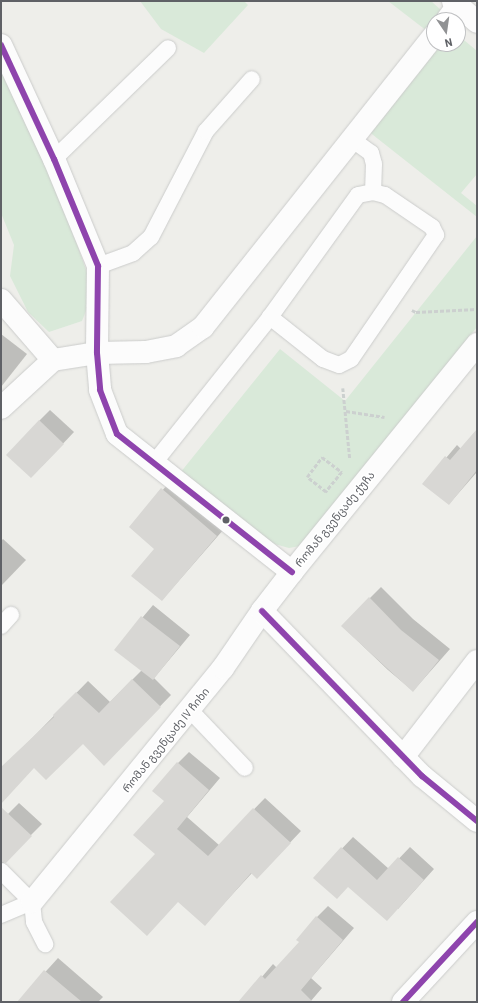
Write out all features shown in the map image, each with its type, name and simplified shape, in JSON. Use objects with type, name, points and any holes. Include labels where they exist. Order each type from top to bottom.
[{"type":"street","points":[[453,9],[477,22]]},
{"type":"street","name":"რომან გვენცაძე ქუჩა","points":[[1,45],[54,159],[98,266],[97,352],[100,390],[117,434],[292,572],[477,344]]},
{"type":"street","points":[[1,408],[53,360],[97,352],[146,352],[176,346],[203,327],[426,46]]},
{"type":"street","points":[[1,300],[53,360]]},
{"type":"street","name":"რომან გვენცაძე IV ჩიხი","points":[[32,902],[110,810],[223,668],[262,610],[292,572]]},
{"type":"street","points":[[262,610],[403,757],[477,821]]},
{"type":"street","points":[[403,757],[477,661]]},
{"type":"street","points":[[403,1002],[476,930]]},
{"type":"lane","points":[[54,159],[168,48]]},
{"type":"lane","points":[[98,266],[134,253],[151,237],[206,130],[252,79]]},
{"type":"lane","points":[[352,140],[371,153],[373,192]]},
{"type":"lane","points":[[154,463],[270,318],[358,195],[373,192],[385,195],[432,228],[436,235],[351,359],[339,365],[323,359],[270,318]]},
{"type":"lane","points":[[189,710],[244,768]]},
{"type":"lane","points":[[1,871],[32,902],[34,922],[45,944]]},
{"type":"lane","points":[[1,915],[32,902]]},
{"type":"path","points":[[392,300],[416,312],[477,309]]},
{"type":"path","points":[[339,365],[346,411],[353,497]]},
{"type":"path","points":[[346,411],[416,419]]},
{"type":"path","points":[[322,457],[342,472],[326,492],[307,477],[322,457]]},
{"type":"green space","points":[[140,1],[244,1],[248,5],[204,53],[161,29]]},
{"type":"green space","points":[[388,1],[431,1],[442,11],[426,12],[426,30]]},
{"type":"green space","points":[[466,42],[477,51],[477,174],[461,193],[477,206],[477,217],[368,131],[431,52],[466,52]]},
{"type":"green space","points":[[1,66],[51,172],[89,278],[89,303],[82,321],[49,332],[28,312],[10,276],[14,245],[1,213]]},
{"type":"green space","points":[[477,236],[477,327],[300,546],[289,548],[271,543],[180,473],[280,349],[345,401]]},
{"type":"building","points":[[39,420],[64,444],[31,478],[6,455]]},
{"type":"building","points":[[477,429],[477,470],[449,505],[422,484],[445,456],[450,460]]},
{"type":"building","points":[[161,488],[217,536],[162,601],[131,576],[154,549],[129,527]]},
{"type":"building","points":[[369,597],[401,630],[439,660],[413,692],[341,626]]},
{"type":"building","points":[[141,616],[180,646],[153,680],[114,650]]},
{"type":"building","points":[[132,679],[161,707],[104,766],[83,744],[46,780],[34,768],[1,804],[1,767],[54,717],[53,715],[76,692],[99,713]]},
{"type":"building","points":[[177,762],[209,790],[177,829],[208,856],[253,808],[291,843],[257,879],[251,873],[205,926],[178,902],[147,936],[110,902],[155,854],[133,835],[164,801],[152,791]]},
{"type":"building","points":[[1,807],[32,836],[6,863],[1,862]]},
{"type":"building","points":[[341,847],[377,880],[398,857],[424,880],[387,921],[348,887],[337,899],[313,878]]},
{"type":"building","points":[[316,916],[343,940],[301,990],[313,1002],[238,1002],[261,975],[265,979],[299,942],[296,940]]},
{"type":"building","points":[[44,970],[82,1002],[17,1002]]},
{"type":"transit line","points":[[1,45],[54,159],[98,266],[97,353],[100,390],[117,434],[292,572]]},
{"type":"transit line","points":[[262,611],[422,776],[477,821]]},
{"type":"transit line","points":[[403,1002],[477,922]]}]
